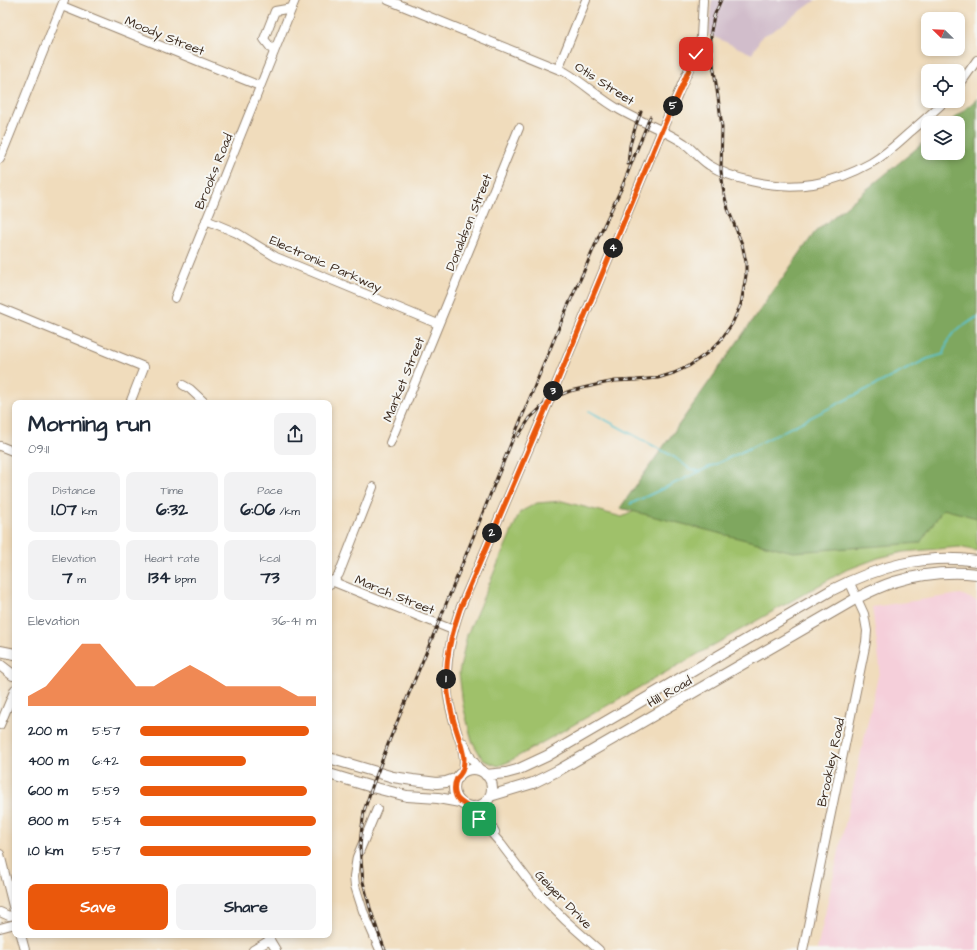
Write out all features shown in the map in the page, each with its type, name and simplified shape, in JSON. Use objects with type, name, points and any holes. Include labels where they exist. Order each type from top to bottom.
[{"type":"main road","name":"Hill Road","points":[[485,774],[506,773],[547,756],[849,581],[876,570],[924,560],[948,559],[977,561]]},
{"type":"main road","name":"Hill Road","points":[[489,797],[533,783],[559,770],[857,598],[894,582],[920,576],[950,573],[977,574]]},
{"type":"main road","points":[[0,651],[12,653]]},
{"type":"main road","points":[[0,665],[12,672]]},
{"type":"main road","points":[[332,759],[388,775],[437,783],[446,782],[466,771],[478,770],[485,774],[490,780],[491,791],[489,797],[484,803],[474,807],[438,798],[407,796],[332,775]]},
{"type":"main road","points":[[459,776],[454,788],[457,798],[464,804]]},
{"type":"street","name":"Otis Street","points":[[388,0],[558,69],[574,77],[619,110],[662,130],[685,144],[709,165],[726,174],[768,185],[810,185],[851,174],[871,163],[891,149],[937,108]]},
{"type":"street","points":[[558,69],[586,0]]},
{"type":"street","points":[[459,776],[463,768],[464,759],[448,698],[446,670],[453,630],[460,609],[550,399],[662,130],[699,46],[701,37],[703,0]]},
{"type":"street","points":[[0,159],[63,3]]},
{"type":"street","name":"Moody Street","points":[[63,3],[260,86]]},
{"type":"street","name":"Brooks Road","points":[[274,52],[264,39],[276,11],[294,4]]},
{"type":"street","name":"Brooks Road","points":[[174,298],[294,4]]},
{"type":"street","points":[[965,77],[977,60]]},
{"type":"street","name":"Donaldson Street","points":[[438,324],[519,128]]},
{"type":"street","name":"Electronic Parkway","points":[[206,220],[237,233],[276,257],[438,324]]},
{"type":"street","points":[[0,308],[144,367],[131,400]]},
{"type":"street","name":"Market Street","points":[[390,443],[438,324]]},
{"type":"street","points":[[183,386],[190,389],[202,400]]},
{"type":"street","points":[[0,446],[12,451]]},
{"type":"street","points":[[332,580],[339,574],[373,487]]},
{"type":"street","name":"Brookley Road","points":[[803,950],[866,642],[867,626],[864,614],[849,581]]},
{"type":"street","name":"March Street","points":[[332,583],[453,630]]},
{"type":"street","points":[[0,725],[12,696]]},
{"type":"street","points":[[452,715],[471,758],[485,774]]},
{"type":"street","name":"Geiger Drive","points":[[489,797],[487,817],[501,844]]},
{"type":"street","name":"Geiger Drive","points":[[464,804],[501,844],[532,885],[549,904],[599,950]]},
{"type":"street","points":[[377,809],[357,857],[354,876],[355,886],[363,911],[380,950]]},
{"type":"street","points":[[0,854],[12,901]]},
{"type":"street","points":[[0,912],[9,916],[12,916]]},
{"type":"street","points":[[0,928],[12,925]]},
{"type":"street","points":[[22,938],[25,950]]},
{"type":"street","points":[[253,950],[270,940],[276,950]]},
{"type":"shaded area","points":[[712,0],[816,0],[773,31],[762,36],[752,54],[708,34]]},
{"type":"shaded area","points":[[961,594],[977,601],[977,950],[817,950],[880,667],[872,607]]},
{"type":"green space","points":[[977,99],[977,518],[943,509],[920,543],[793,552],[620,508],[815,232],[921,145],[921,160],[965,160],[965,116],[956,116]]},
{"type":"green space","points":[[977,431],[977,551],[959,547],[903,552],[878,558],[844,571],[508,762],[498,766],[483,760],[472,741],[463,705],[459,673],[467,635],[520,512],[537,503],[562,501],[622,517],[759,452]]},
{"type":"waterway","points":[[630,504],[748,449],[927,359],[944,354],[948,340],[954,332],[977,317]]},
{"type":"waterway","points":[[589,411],[674,457],[690,469],[699,471]]},
{"type":"railway","points":[[518,436],[530,418],[550,399],[570,391],[600,384],[615,381],[658,378],[674,373],[689,366],[710,351],[720,341],[732,324],[741,304],[746,275],[746,262],[742,244],[728,209],[724,194],[721,171],[722,127],[711,50],[711,31],[714,16],[721,0]]},
{"type":"railway","points":[[628,164],[630,145],[641,112]]},
{"type":"railway","points":[[385,950],[370,908],[363,882],[360,848],[364,811],[390,739],[505,458],[567,308],[622,187],[650,117]]},
{"type":"route","points":[[479,819],[468,806],[460,802],[454,788],[455,782],[461,774],[464,759],[448,698],[446,680],[448,654],[453,630],[460,609],[550,399],[662,130],[696,54]]}]
